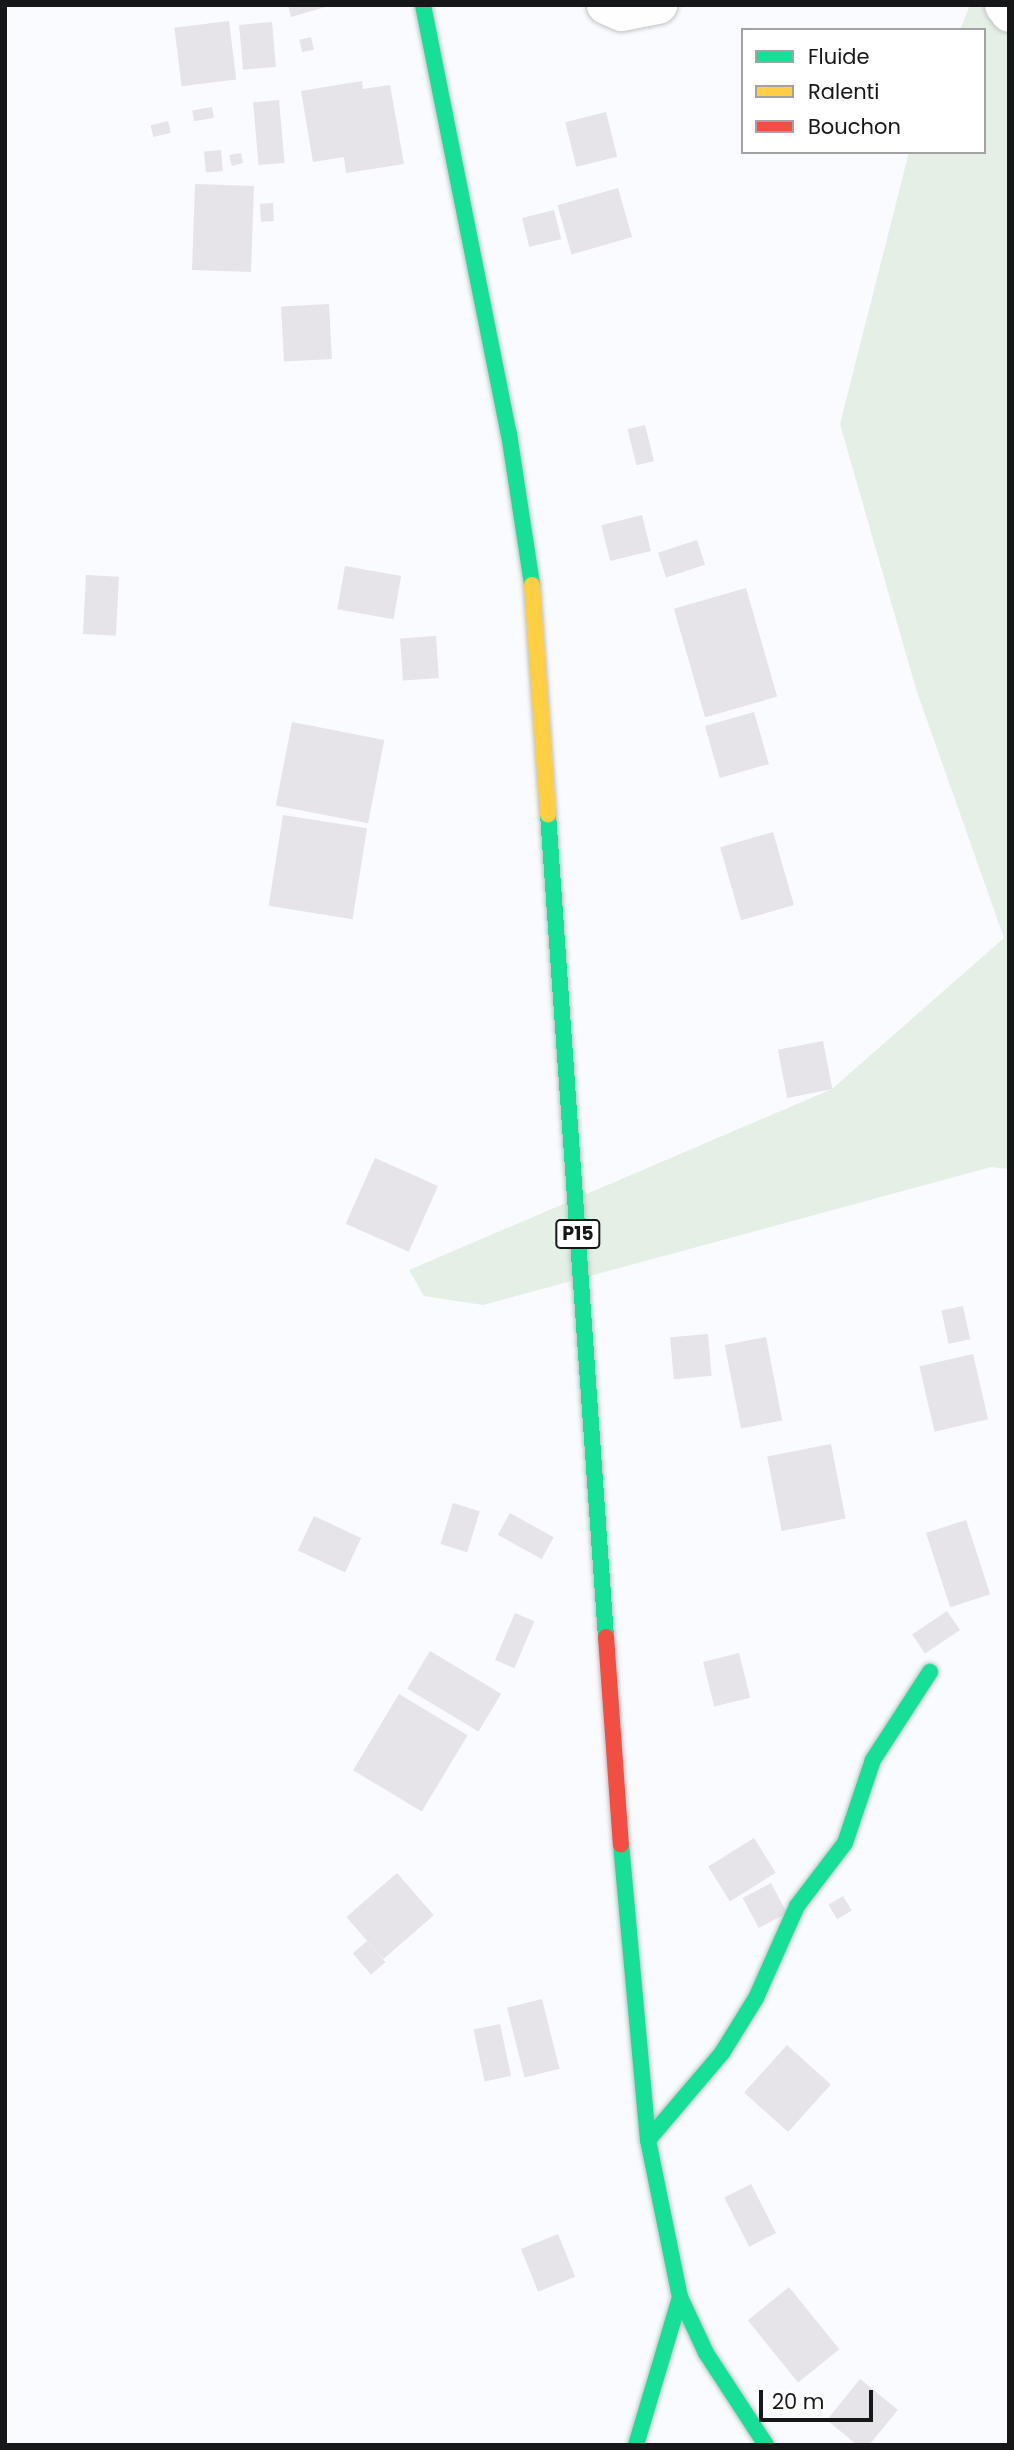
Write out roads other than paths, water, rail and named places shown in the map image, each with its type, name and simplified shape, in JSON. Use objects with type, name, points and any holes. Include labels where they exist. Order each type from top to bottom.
[{"type":"main road","name":"P15","points":[[423,5],[509,434],[531,578],[618,1805],[648,2140],[680,2297],[729,2393],[766,2445]]},
{"type":"main road","points":[[648,2140],[722,2053],[756,1998],[797,1906],[845,1843],[873,1760],[930,1672]]},
{"type":"main road","points":[[636,2445],[680,2297]]},
{"type":"street","points":[[605,5],[621,12],[658,5]]},
{"type":"street","points":[[1003,5],[1009,13]]}]
